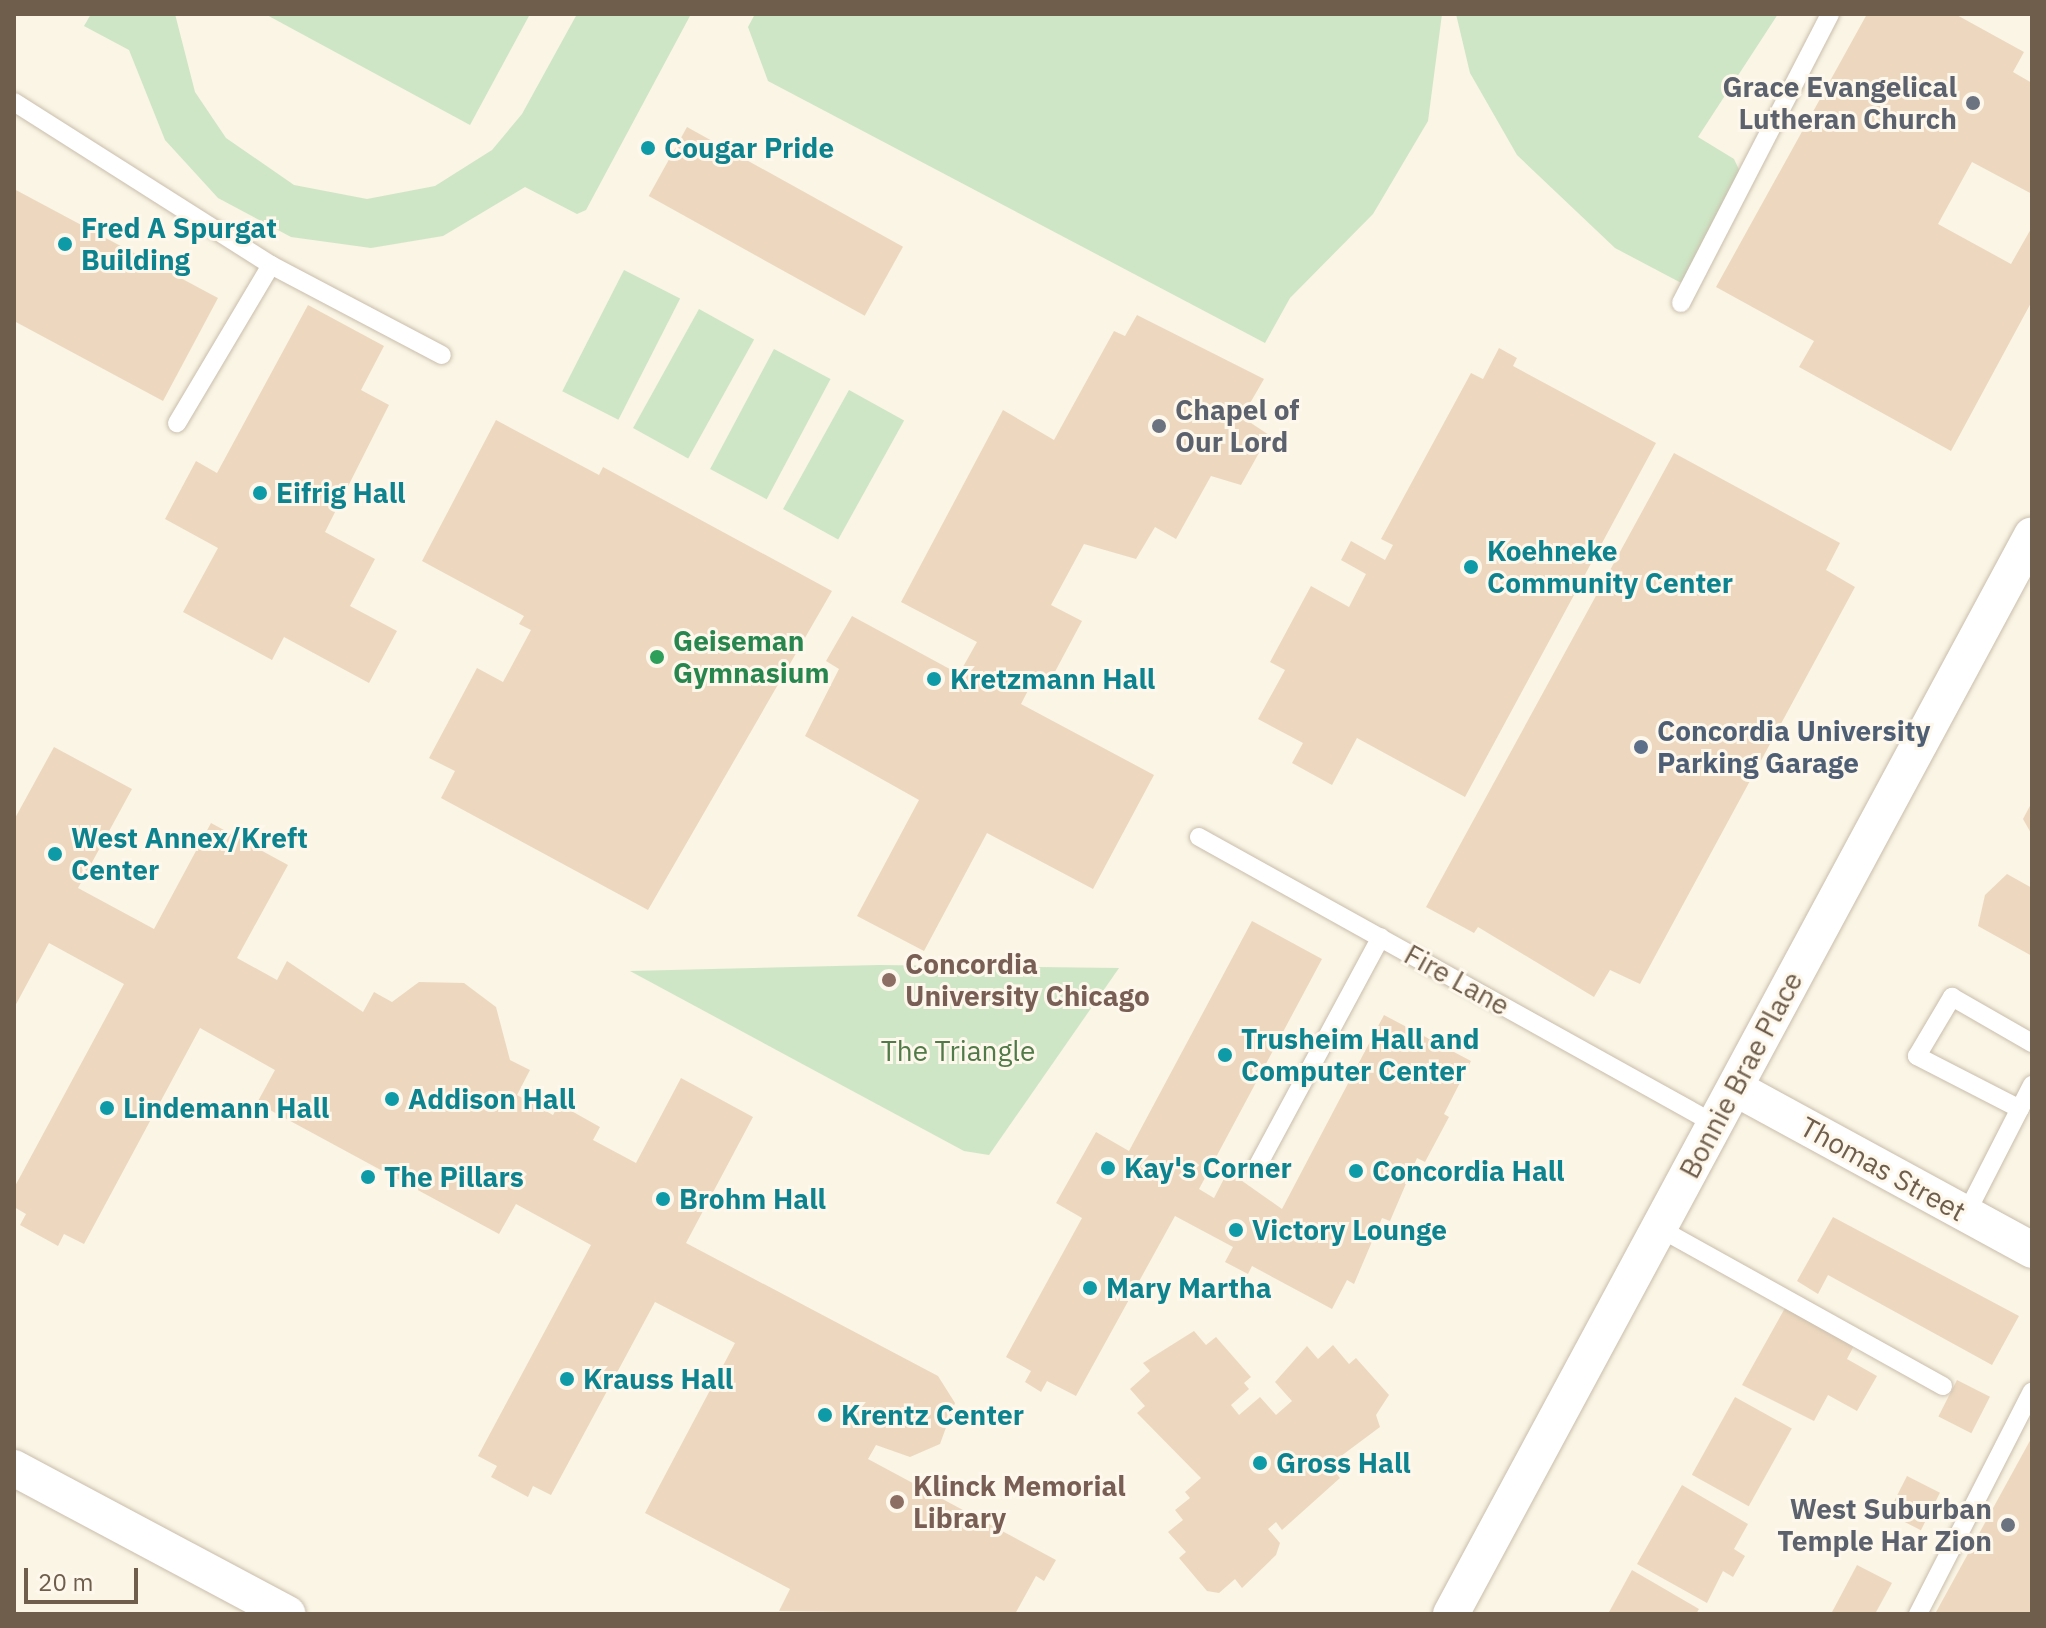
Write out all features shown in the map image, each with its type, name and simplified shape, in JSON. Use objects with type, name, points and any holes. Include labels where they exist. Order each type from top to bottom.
[{"type":"street","name":"Bonnie Brae Place","points":[[1451,1614],[2032,535]]},
{"type":"street","name":"Thomas Street","points":[[1735,1088],[2032,1250]]},
{"type":"street","points":[[14,1468],[287,1614]]},
{"type":"lane","points":[[1681,303],[1830,14]]},
{"type":"lane","points":[[14,102],[271,265],[442,355]]},
{"type":"lane","points":[[177,423],[271,265]]},
{"type":"lane","name":"Fire Lane","points":[[1199,837],[1715,1124]]},
{"type":"lane","points":[[1257,1167],[1381,937]]},
{"type":"lane","points":[[2020,1109],[1917,1056],[1952,997],[2032,1043]]},
{"type":"lane","points":[[1966,1214],[2032,1085]]},
{"type":"lane","points":[[1659,1228],[1943,1386]]},
{"type":"lane","points":[[1918,1614],[2032,1391]]},
{"type":"green space","points":[[91,14],[175,14],[195,92],[226,138],[294,185],[367,199],[435,186],[492,150],[522,114],[577,14],[691,14],[586,210],[577,214],[525,187],[443,236],[371,248],[291,237],[218,198],[165,140],[129,50],[84,26]]},
{"type":"green space","points":[[265,14],[530,14],[470,125]]},
{"type":"green space","points":[[755,14],[1442,14],[1428,121],[1373,214],[1290,298],[1265,343],[768,81],[748,27]]},
{"type":"green space","points":[[1456,14],[1778,14],[1698,137],[1734,159],[1744,180],[1687,286],[1615,248],[1517,155],[1470,73]]},
{"type":"green space","points":[[624,270],[680,299],[618,420],[562,391]]},
{"type":"green space","points":[[699,309],[754,340],[688,458],[633,428]]},
{"type":"green space","points":[[774,349],[831,379],[767,499],[710,469]]},
{"type":"green space","points":[[849,390],[904,421],[838,539],[783,509]]},
{"type":"green space","name":"The Triangle","points":[[879,965],[1119,968],[989,1155],[964,1151],[630,971]]},
{"type":"building","points":[[1867,14],[1955,14],[2024,52],[2013,72],[2032,83],[2032,194],[1972,162],[1938,224],[2011,264],[2032,227],[2032,301],[1951,451],[1799,367],[1814,341],[1716,287]]},
{"type":"building","points":[[687,127],[903,247],[865,316],[649,196]]},
{"type":"building","name":"Fred A Spurgat Building","points":[[14,189],[218,298],[163,401],[14,321]]},
{"type":"building","name":"Eifrig Hall","points":[[308,305],[384,346],[361,390],[389,405],[325,532],[375,559],[350,606],[397,631],[369,683],[284,637],[272,660],[183,612],[218,548],[165,519],[196,461],[217,473]]},
{"type":"building","name":"Kretzmann Hall","points":[[1137,315],[1264,379],[1242,417],[1269,435],[1241,485],[1211,476],[1176,539],[1155,527],[1136,559],[1084,544],[1051,605],[1082,621],[1049,683],[1036,675],[1021,704],[1154,775],[1093,889],[987,833],[924,951],[857,916],[919,800],[805,736],[839,669],[826,661],[852,616],[959,674],[977,642],[901,602],[1003,410],[1054,440],[1114,331],[1125,336]]},
{"type":"building","name":"Koehneke Community Center","points":[[1499,348],[1517,358],[1513,366],[1656,443],[1465,797],[1357,738],[1332,785],[1292,763],[1303,743],[1258,719],[1285,670],[1270,662],[1311,586],[1349,607],[1366,574],[1341,560],[1351,541],[1385,560],[1393,545],[1381,539],[1471,373],[1483,379]]},
{"type":"building","name":"Geiseman Gymnasium","points":[[496,420],[599,475],[603,467],[832,591],[648,910],[441,798],[455,771],[429,758],[477,668],[503,682],[531,630],[519,624],[524,616],[422,561]]},
{"type":"building","name":"Concordia University Parking Garage","points":[[1674,453],[1840,543],[1826,570],[1855,587],[1640,984],[1610,970],[1594,997],[1478,927],[1474,933],[1426,907]]},
{"type":"building","points":[[54,747],[132,789],[78,888],[154,929],[211,823],[288,865],[237,958],[277,980],[287,961],[363,1012],[374,992],[392,1002],[419,982],[464,983],[496,1007],[510,1060],[530,1070],[517,1095],[553,1115],[559,1104],[600,1127],[593,1140],[636,1163],[681,1078],[753,1117],[686,1243],[938,1376],[955,1403],[940,1444],[910,1457],[876,1445],[868,1459],[1056,1560],[1044,1581],[1036,1576],[1015,1614],[779,1611],[790,1589],[645,1513],[735,1343],[655,1302],[551,1495],[533,1486],[528,1497],[491,1477],[497,1466],[478,1456],[591,1245],[516,1204],[499,1234],[257,1103],[275,1070],[200,1028],[84,1244],[64,1234],[58,1246],[20,1225],[26,1214],[14,1207],[14,1188],[124,984],[49,943],[14,1008],[14,820]]},
{"type":"building","points":[[2032,802],[2032,835],[2023,819]]},
{"type":"building","points":[[2007,874],[2032,888],[2032,956],[1978,926],[1985,895]]},
{"type":"building","points":[[1252,921],[1322,959],[1199,1189],[1214,1198],[1228,1171],[1282,1209],[1384,1015],[1471,1061],[1444,1114],[1449,1117],[1425,1162],[1417,1158],[1390,1221],[1382,1218],[1354,1284],[1347,1280],[1332,1309],[1252,1266],[1248,1274],[1225,1262],[1233,1247],[1175,1216],[1076,1396],[1047,1381],[1041,1392],[1025,1382],[1031,1371],[1006,1357],[1082,1218],[1056,1203],[1096,1132],[1129,1151]]},
{"type":"building","points":[[1833,1217],[2019,1316],[1992,1365],[1828,1275],[1818,1294],[1797,1281]]},
{"type":"building","points":[[1785,1308],[1856,1342],[1847,1359],[1877,1376],[1857,1411],[1828,1395],[1814,1421],[1742,1385]]},
{"type":"building","name":"Gross Hall","points":[[1194,1331],[1206,1345],[1216,1337],[1251,1377],[1244,1383],[1249,1389],[1231,1405],[1239,1415],[1260,1397],[1276,1415],[1292,1401],[1275,1382],[1307,1346],[1318,1359],[1333,1345],[1349,1364],[1356,1358],[1389,1395],[1376,1415],[1380,1427],[1329,1465],[1340,1478],[1282,1530],[1276,1522],[1268,1529],[1280,1543],[1276,1555],[1242,1588],[1235,1579],[1219,1593],[1207,1591],[1179,1558],[1186,1552],[1168,1532],[1183,1520],[1175,1510],[1190,1498],[1185,1492],[1201,1478],[1137,1413],[1145,1406],[1130,1389],[1150,1371],[1143,1363]]},
{"type":"building","points":[[1957,1380],[1990,1397],[1971,1433],[1938,1417]]},
{"type":"building","points":[[1735,1397],[1792,1429],[1749,1506],[1692,1475]]},
{"type":"building","name":"West Suburban Temple Har Zion","points":[[2032,1437],[2032,1614],[1935,1614]]},
{"type":"building","points":[[1907,1476],[1940,1493],[1921,1530],[1888,1513]]},
{"type":"building","points":[[1682,1485],[1748,1524],[1734,1549],[1745,1556],[1733,1577],[1723,1571],[1707,1603],[1637,1564]]},
{"type":"building","points":[[1857,1565],[1892,1583],[1875,1614],[1831,1614]]},
{"type":"building","points":[[1632,1570],[1699,1609],[1696,1614],[1608,1614]]},
{"type":"place","name":"Grace Evangelical Lutheran Church","points":[[1973,103]]},
{"type":"place","name":"Cougar Pride","points":[[648,148]]},
{"type":"place","name":"Fred A Spurgat Building","points":[[65,244]]},
{"type":"place","name":"Chapel of Our Lord","points":[[1159,426]]},
{"type":"place","name":"Eifrig Hall","points":[[260,493]]},
{"type":"place","name":"Koehneke Community Center","points":[[1471,567]]},
{"type":"place","name":"Geiseman Gymnasium","points":[[657,657]]},
{"type":"place","name":"Kretzmann Hall","points":[[934,679]]},
{"type":"place","name":"Concordia University Parking Garage","points":[[1641,747]]},
{"type":"place","name":"West Annex/Kreft Center","points":[[55,854]]},
{"type":"place","name":"Concordia University Chicago","points":[[889,980]]},
{"type":"place","name":"Trusheim Hall and Computer Center","points":[[1225,1055]]},
{"type":"place","name":"Addison Hall","points":[[392,1099]]},
{"type":"place","name":"Lindemann Hall","points":[[107,1108]]},
{"type":"place","name":"Kay's Corner","points":[[1108,1168]]},
{"type":"place","name":"Concordia Hall","points":[[1356,1171]]},
{"type":"place","name":"The Pillars","points":[[368,1177]]},
{"type":"place","name":"Brohm Hall","points":[[663,1199]]},
{"type":"place","name":"Victory Lounge","points":[[1236,1230]]},
{"type":"place","name":"Mary Martha","points":[[1090,1288]]},
{"type":"place","name":"Krauss Hall","points":[[567,1379]]},
{"type":"place","name":"Krentz Center","points":[[825,1415]]},
{"type":"place","name":"Gross Hall","points":[[1260,1463]]},
{"type":"place","name":"Klinck Memorial Library","points":[[897,1502]]},
{"type":"place","name":"West Suburban Temple Har Zion","points":[[2008,1525]]}]
